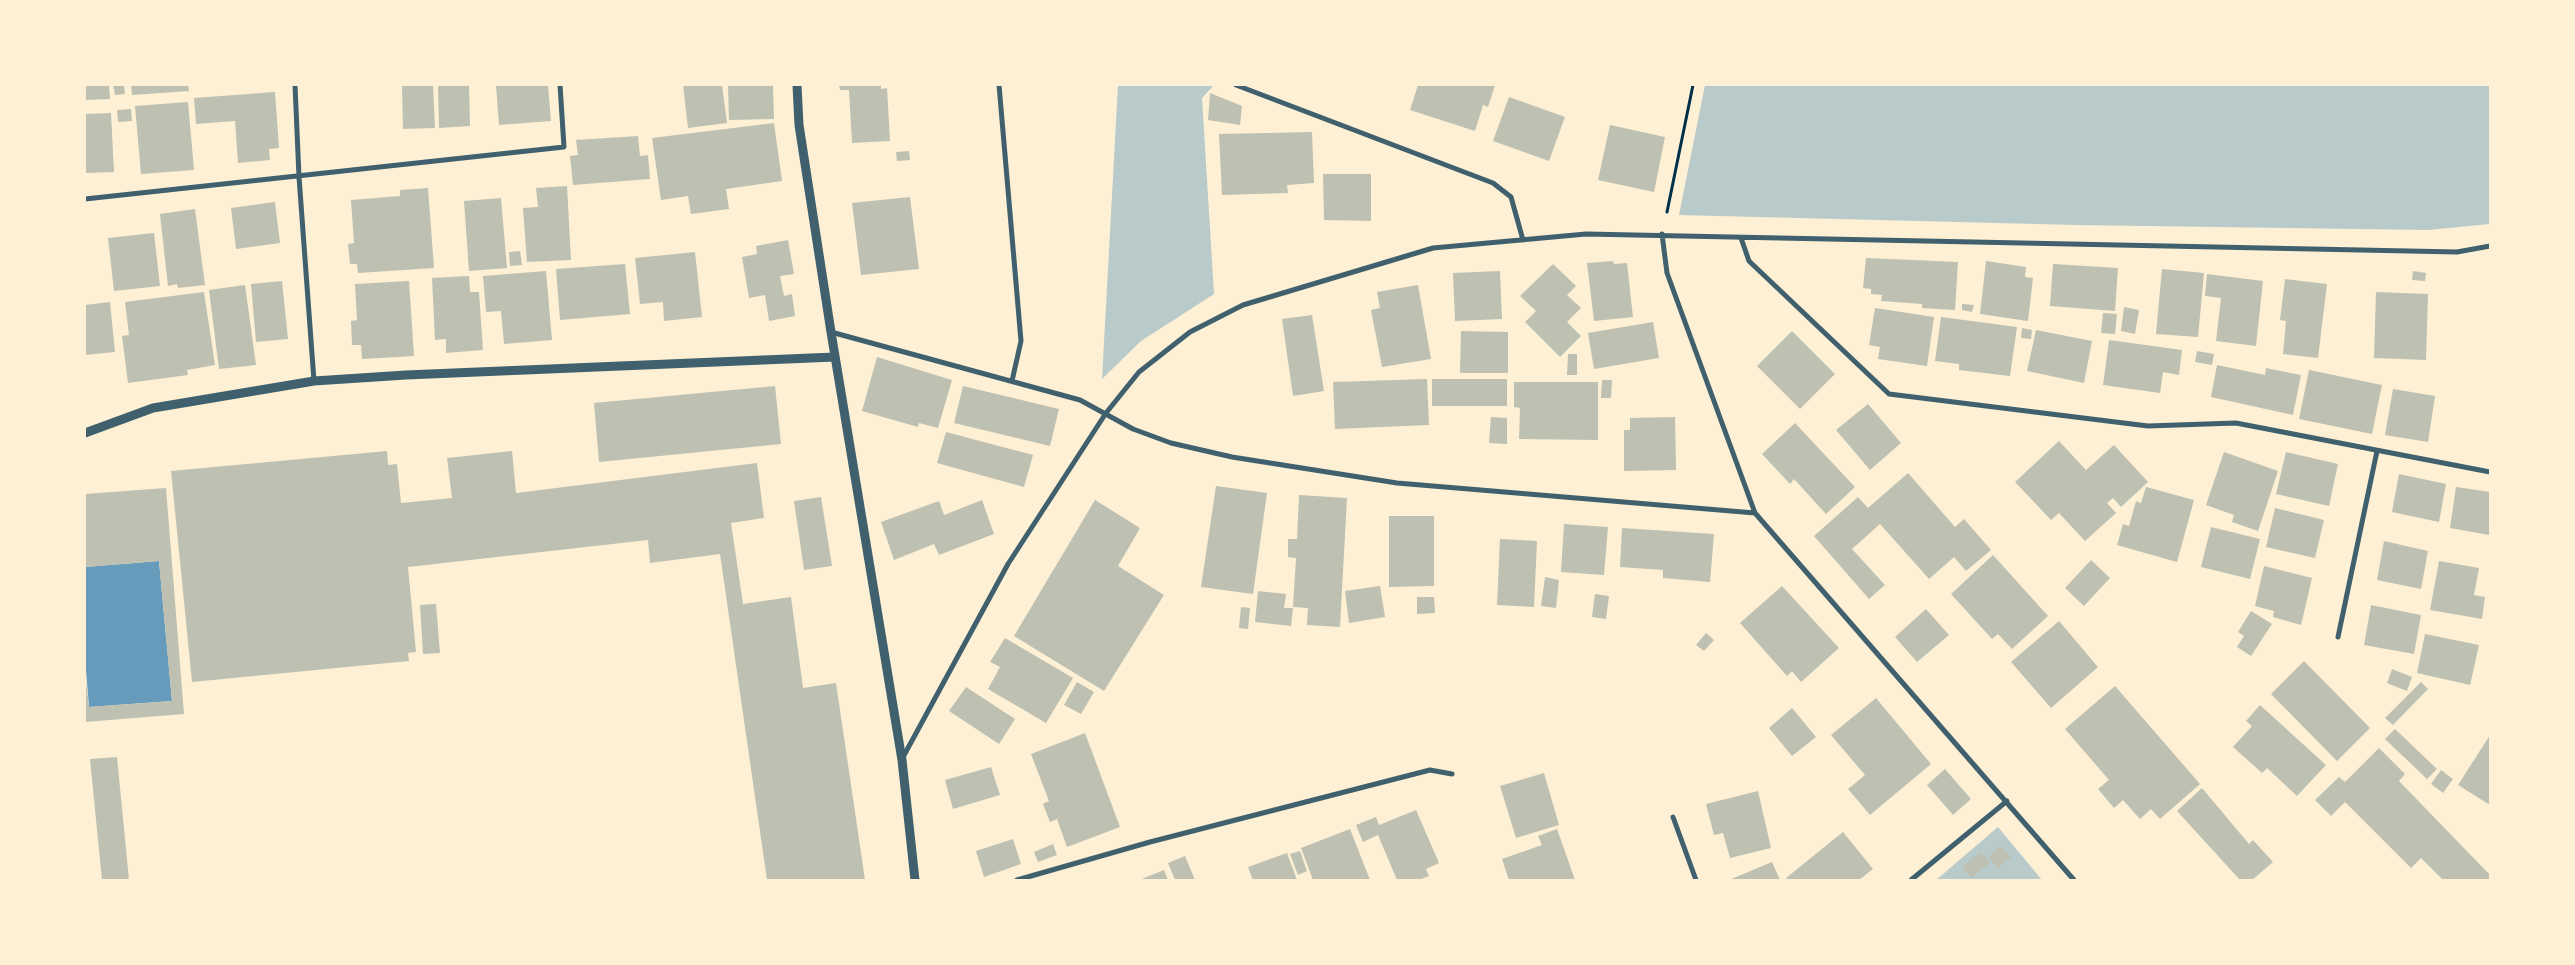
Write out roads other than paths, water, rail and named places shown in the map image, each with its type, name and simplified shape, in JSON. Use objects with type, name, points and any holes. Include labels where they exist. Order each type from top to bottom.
[{"type":"street","points":[[295,85],[299,177],[314,381]]},
{"type":"street","points":[[85,198],[299,177],[564,147],[560,85]]},
{"type":"street","points":[[797,85],[799,125],[831,332],[902,760],[915,880]]},
{"type":"street","points":[[999,85],[1021,341],[1012,381]]},
{"type":"street","points":[[1236,85],[1493,183],[1511,197],[1523,240]]},
{"type":"street","points":[[902,760],[1008,564],[1106,412],[1140,372],[1190,332],[1243,305],[1433,248],[1586,234],[1662,234],[1741,238],[2456,252],[2490,246]]},
{"type":"street","points":[[1662,234],[1667,273],[1755,513],[2074,880]]},
{"type":"street","points":[[1741,238],[1749,261],[1889,394],[2148,426],[2236,423],[2490,472]]},
{"type":"street","points":[[831,332],[1080,400],[1106,412],[1133,429],[1171,443],[1232,457],[1378,480],[1755,513]]},
{"type":"street","points":[[85,433],[153,408],[314,381],[406,374],[835,357]]},
{"type":"street","points":[[2338,637],[2377,451]]},
{"type":"street","points":[[1017,880],[1150,842],[1430,770],[1452,774]]},
{"type":"street","points":[[1911,880],[2007,801]]},
{"type":"street","points":[[1673,817],[1696,880]]},
{"type":"water","points":[[159,561],[172,701],[89,707],[85,658],[85,567]]}]
